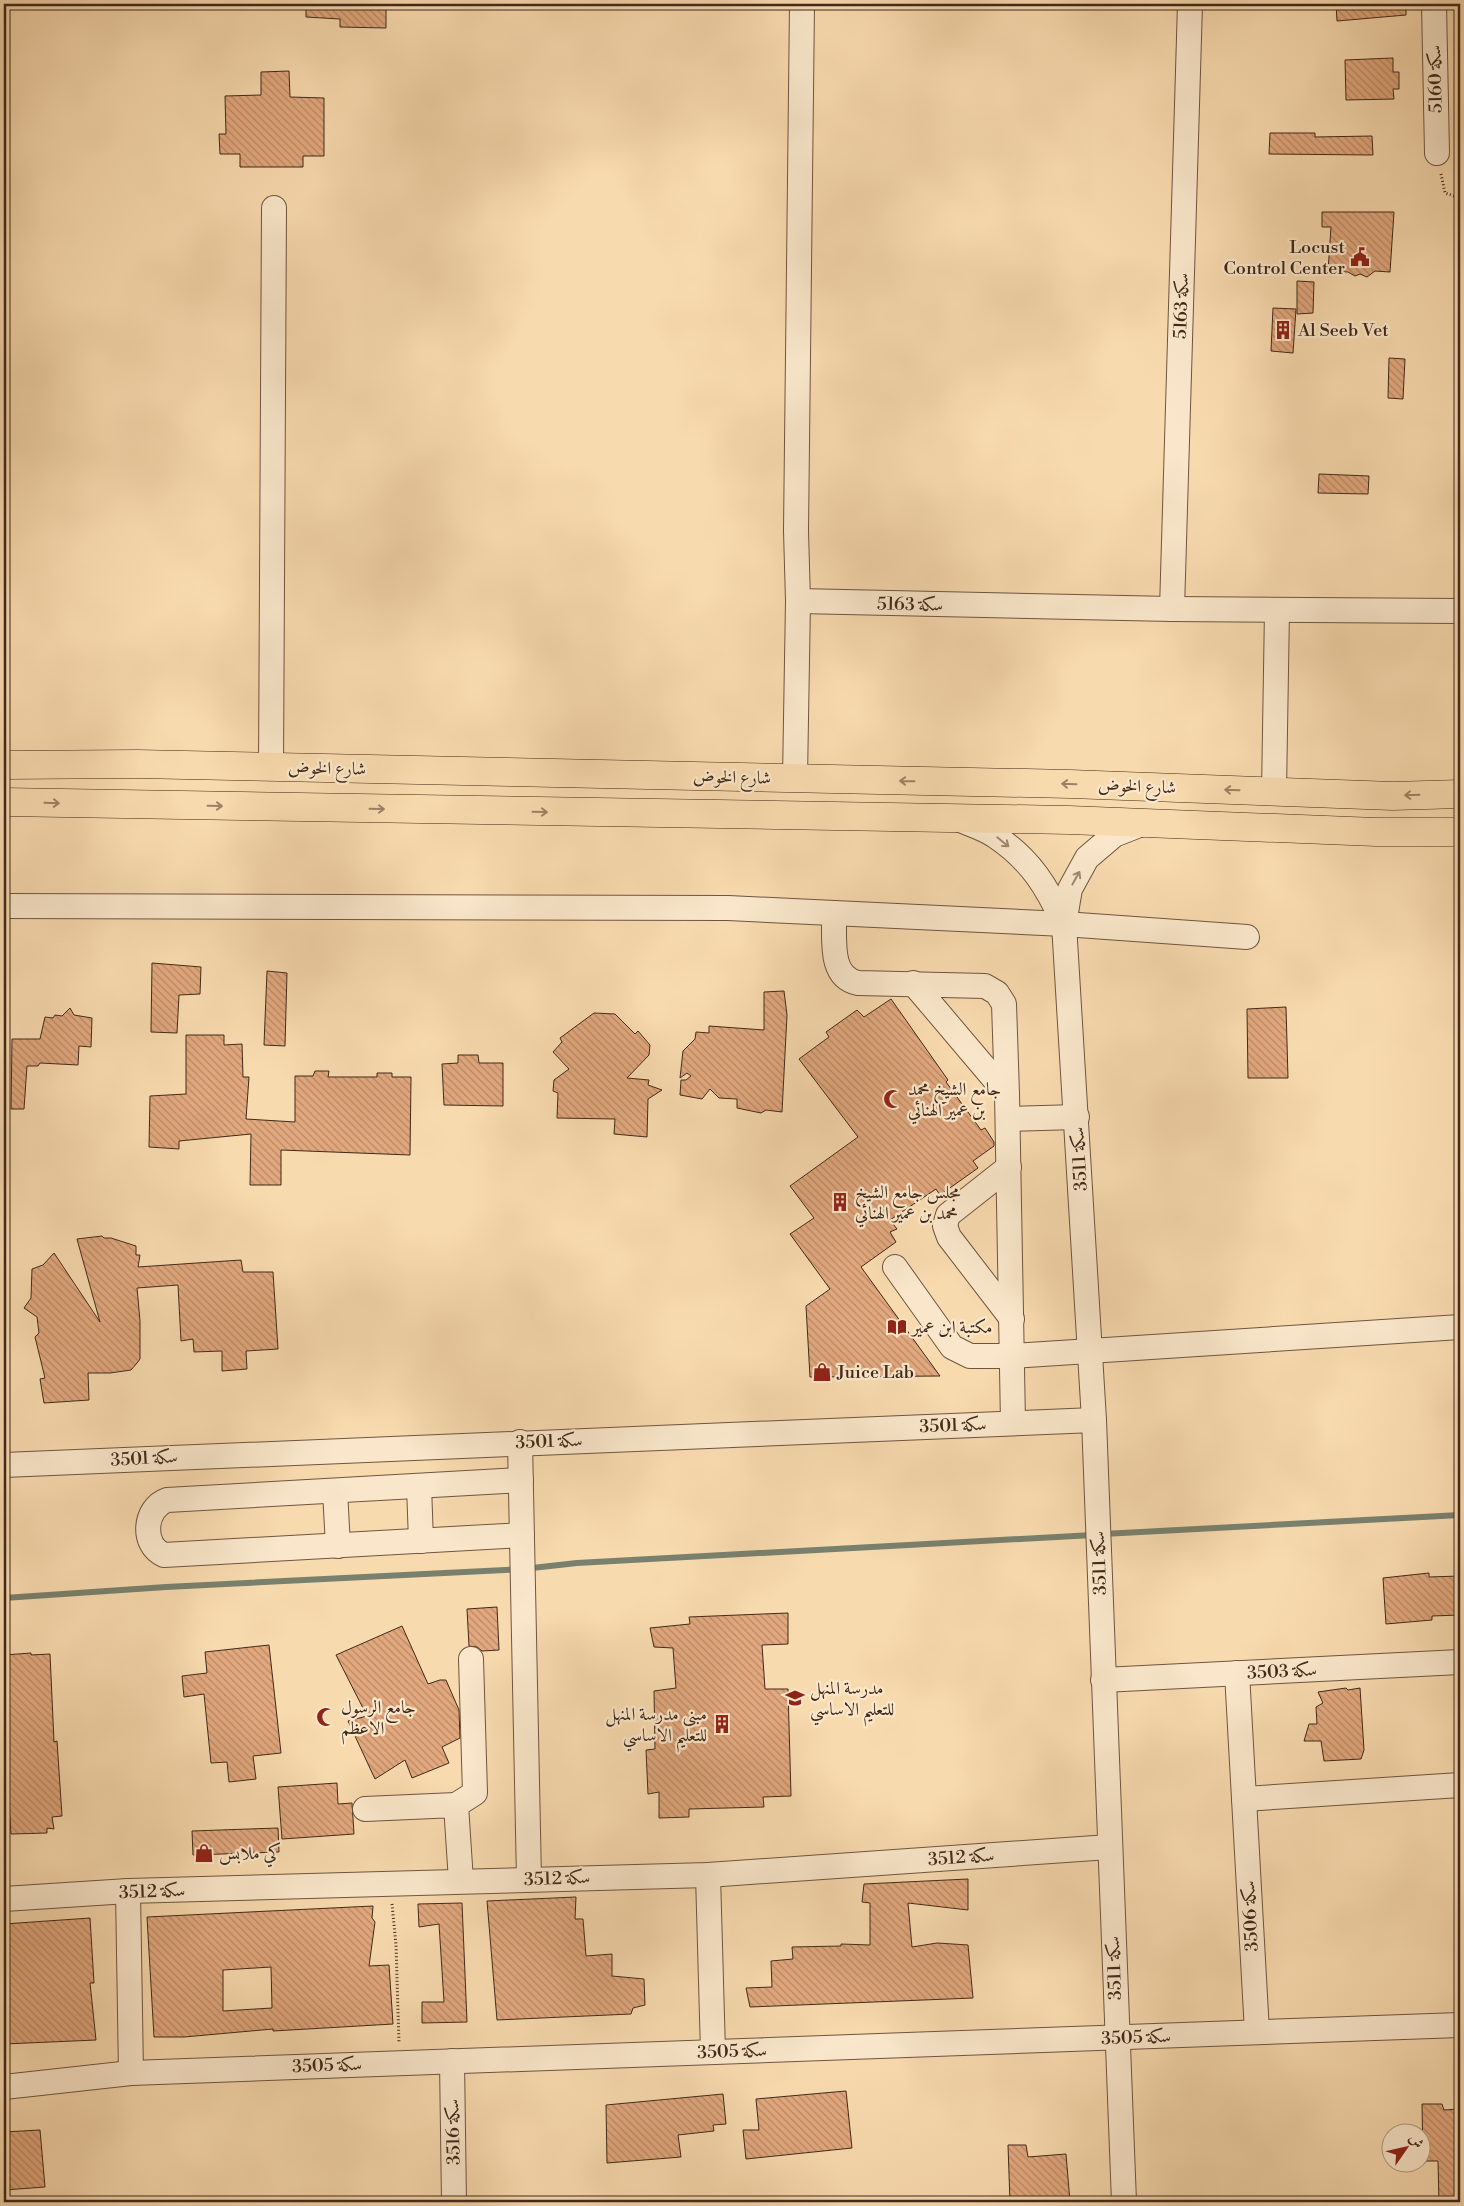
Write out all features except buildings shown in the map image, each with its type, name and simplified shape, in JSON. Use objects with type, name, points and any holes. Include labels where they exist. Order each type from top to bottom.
[{"type":"main road","name":"شارع الخوض","points":[[4,765],[271,767],[1070,784],[1393,796],[1460,794]]},
{"type":"main road","name":"شارع الخوض","points":[[4,802],[1146,822],[1376,832],[1460,832]]},
{"type":"street","points":[[795,778],[802,4]]},
{"type":"street","name":"سكة 5163","points":[[1172,608],[1190,4]]},
{"type":"street","name":"سكة 5160","points":[[1434,4],[1437,153]]},
{"type":"street","points":[[271,767],[274,208]]},
{"type":"street","name":"سكة 5163","points":[[798,601],[1277,610],[1460,611]]},
{"type":"street","points":[[1274,792],[1277,610]]},
{"type":"street","points":[[960,820],[995,836],[1024,860],[1048,890],[1064,924]]},
{"type":"street","points":[[1064,924],[1070,889],[1087,858],[1114,835],[1146,822]]},
{"type":"street","points":[[4,906],[728,908],[1064,924],[1247,938]]},
{"type":"street","points":[[834,913],[838,969],[845,979],[858,983],[984,986],[997,993],[1004,1004],[1008,1094],[1013,1423]]},
{"type":"street","name":"سكة 3511","points":[[1064,924],[1094,1420],[1116,2038],[1124,2202]]},
{"type":"street","points":[[913,983],[1008,1094]]},
{"type":"street","points":[[1008,1119],[1077,1117]]},
{"type":"street","points":[[1009,1167],[952,1211],[948,1215],[945,1226],[949,1237],[1012,1319]]},
{"type":"street","points":[[895,1267],[952,1347],[970,1356],[1012,1356],[1460,1327]]},
{"type":"street","name":"سكة 3501","points":[[4,1464],[1094,1420]]},
{"type":"street","points":[[520,1442],[528,1879]]},
{"type":"street","points":[[521,1480],[167,1500],[160,1502],[151,1513],[150,1541],[157,1552],[164,1555],[522,1535]]},
{"type":"street","points":[[419,1486],[420,1541]]},
{"type":"street","points":[[335,1491],[338,1546]]},
{"type":"street","points":[[365,1809],[456,1805],[475,1793],[471,1660]]},
{"type":"street","name":"سكة 3503","points":[[1103,1680],[1460,1662]]},
{"type":"street","name":"سكة 3506","points":[[1237,1673],[1256,2032]]},
{"type":"street","points":[[1244,1799],[1460,1785]]},
{"type":"street","points":[[456,1805],[461,1881]]},
{"type":"street","name":"سكة 3512","points":[[4,1899],[128,1891],[708,1874],[1109,1847]]},
{"type":"street","points":[[708,1874],[713,2052]]},
{"type":"street","points":[[128,1891],[131,2073]]},
{"type":"street","name":"سكة 3505","points":[[4,2087],[131,2073],[1460,2025]]},
{"type":"street","name":"سكة 3516","points":[[452,2061],[454,2202]]},
{"type":"path","points":[[1437,153],[1445,193],[1460,198]]},
{"type":"path","points":[[390,1883],[396,1944],[399,2063]]},
{"type":"waterway","points":[[1103,1534],[1460,1515]]},
{"type":"waterway","points":[[4,1598],[166,1587],[523,1569],[577,1563],[1093,1535]]},
{"type":"place","name":"Locust Control Center","points":[[1360,257]]},
{"type":"place","name":"Al Seeb Vet","points":[[1283,330]]},
{"type":"place","name":"جامع الشيخ محمد بن عمير الهنائي","points":[[893,1099]]},
{"type":"place","name":"مجلس جامع الشيخ محمد بن عمير الهنائي","points":[[840,1202]]},
{"type":"place","name":"مكتبة ابن عمير","points":[[897,1327]]},
{"type":"place","name":"Juice Lab","points":[[822,1372]]},
{"type":"place","name":"مدرسة المنهل للتعليم الاساسي","points":[[795,1698]]},
{"type":"place","name":"جامع الرسول الاعظم","points":[[326,1717]]},
{"type":"place","name":"مبنى مدرسة المنهل للتعليم الاساسي","points":[[722,1724]]},
{"type":"place","name":"كي ملابس","points":[[204,1853]]}]
